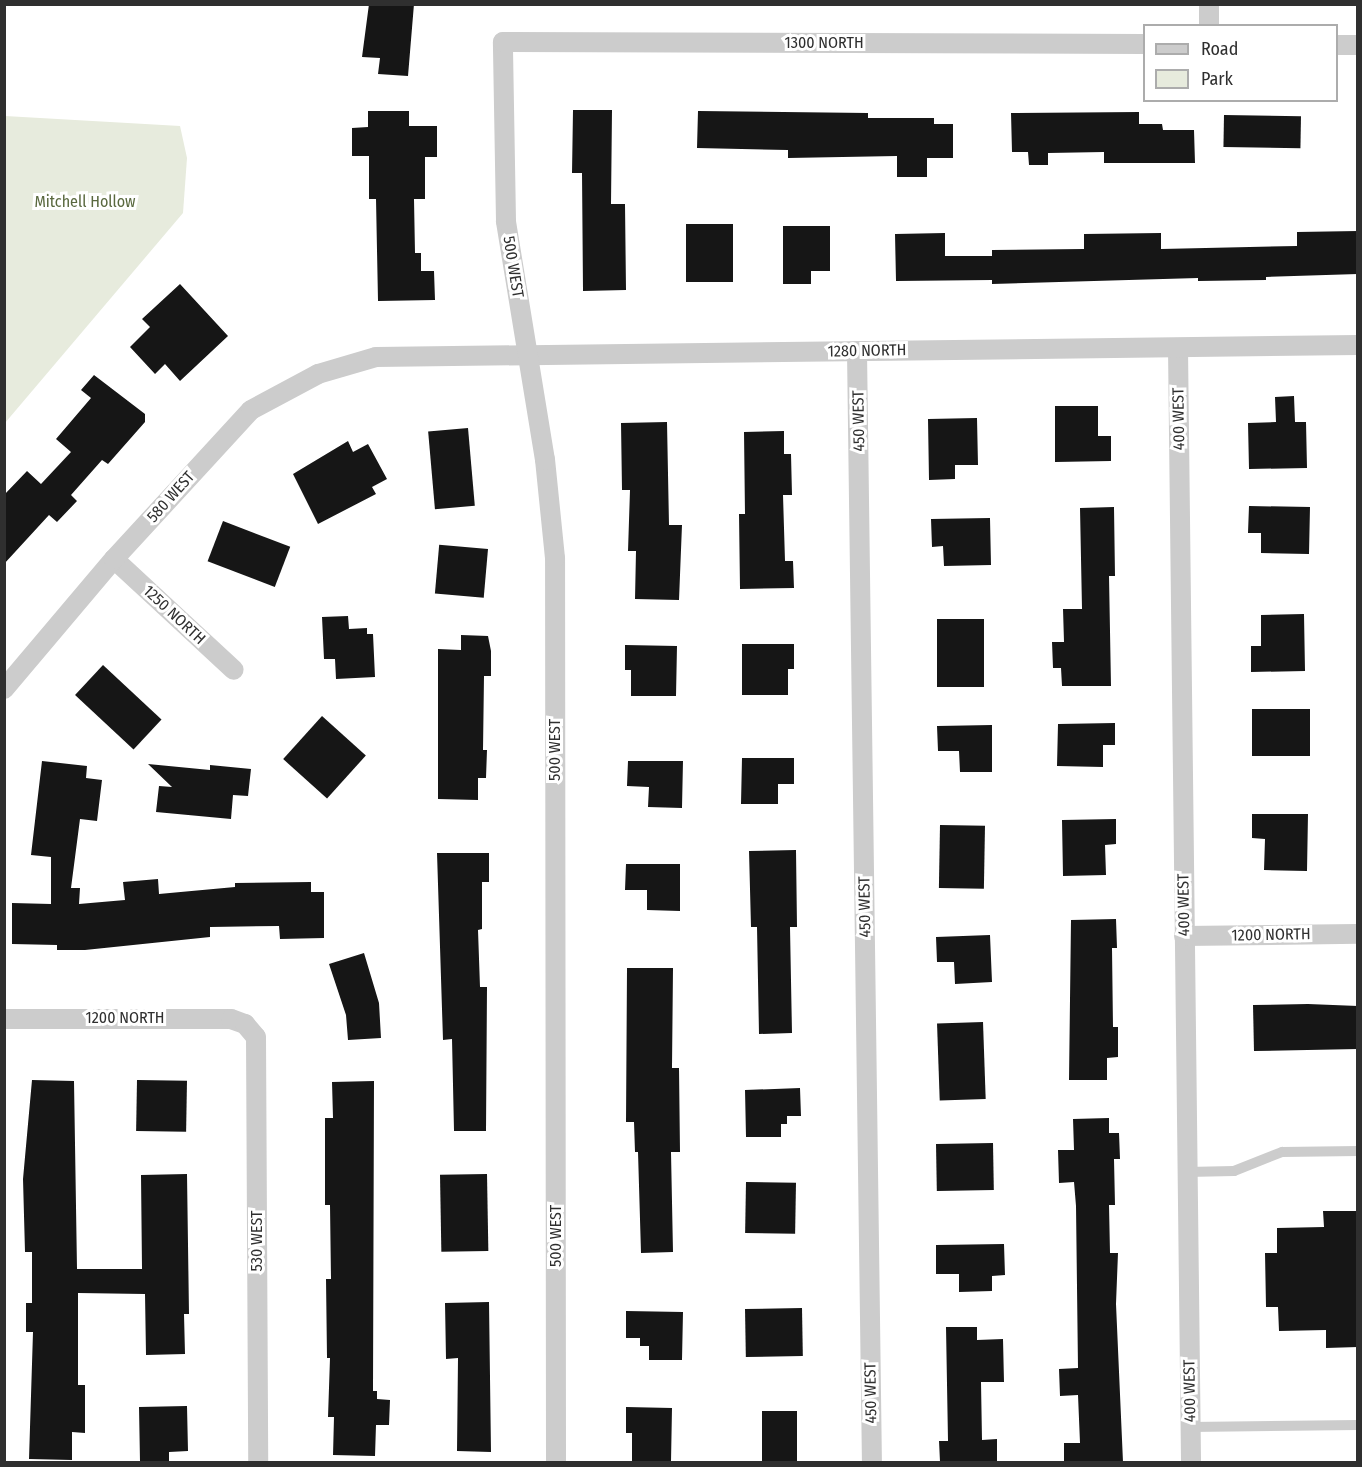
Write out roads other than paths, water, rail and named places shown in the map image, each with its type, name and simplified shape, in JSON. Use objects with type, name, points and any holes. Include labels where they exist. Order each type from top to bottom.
[{"type":"street","points":[[1209,4],[1209,24]]},
{"type":"street","name":"1300 NORTH","points":[[503,42],[1143,44]]},
{"type":"street","name":"500 WEST","points":[[503,42],[506,221],[545,460],[555,558],[556,1462]]},
{"type":"street","points":[[1338,45],[1358,45]]},
{"type":"street","name":"1280 NORTH","points":[[376,357],[1358,345]]},
{"type":"street","name":"400 WEST","points":[[1178,348],[1191,1462]]},
{"type":"street","name":"450 WEST","points":[[857,351],[872,1462]]},
{"type":"street","name":"580 WEST","points":[[4,689],[114,559],[251,410],[318,374],[376,357]]},
{"type":"street","name":"1250 NORTH","points":[[114,559],[234,670]]},
{"type":"street","name":"1200 NORTH","points":[[1185,936],[1358,934]]},
{"type":"street","name":"1200 NORTH","points":[[4,1019],[231,1019],[244,1024]]},
{"type":"street","name":"530 WEST","points":[[244,1024],[256,1037],[258,1462]]},
{"type":"lane","points":[[1187,1172],[1234,1171],[1282,1152],[1358,1151]]},
{"type":"lane","points":[[1190,1427],[1358,1425]]},
{"type":"park label","name":"Mitchell Hollow","points":[[85,202]]}]
